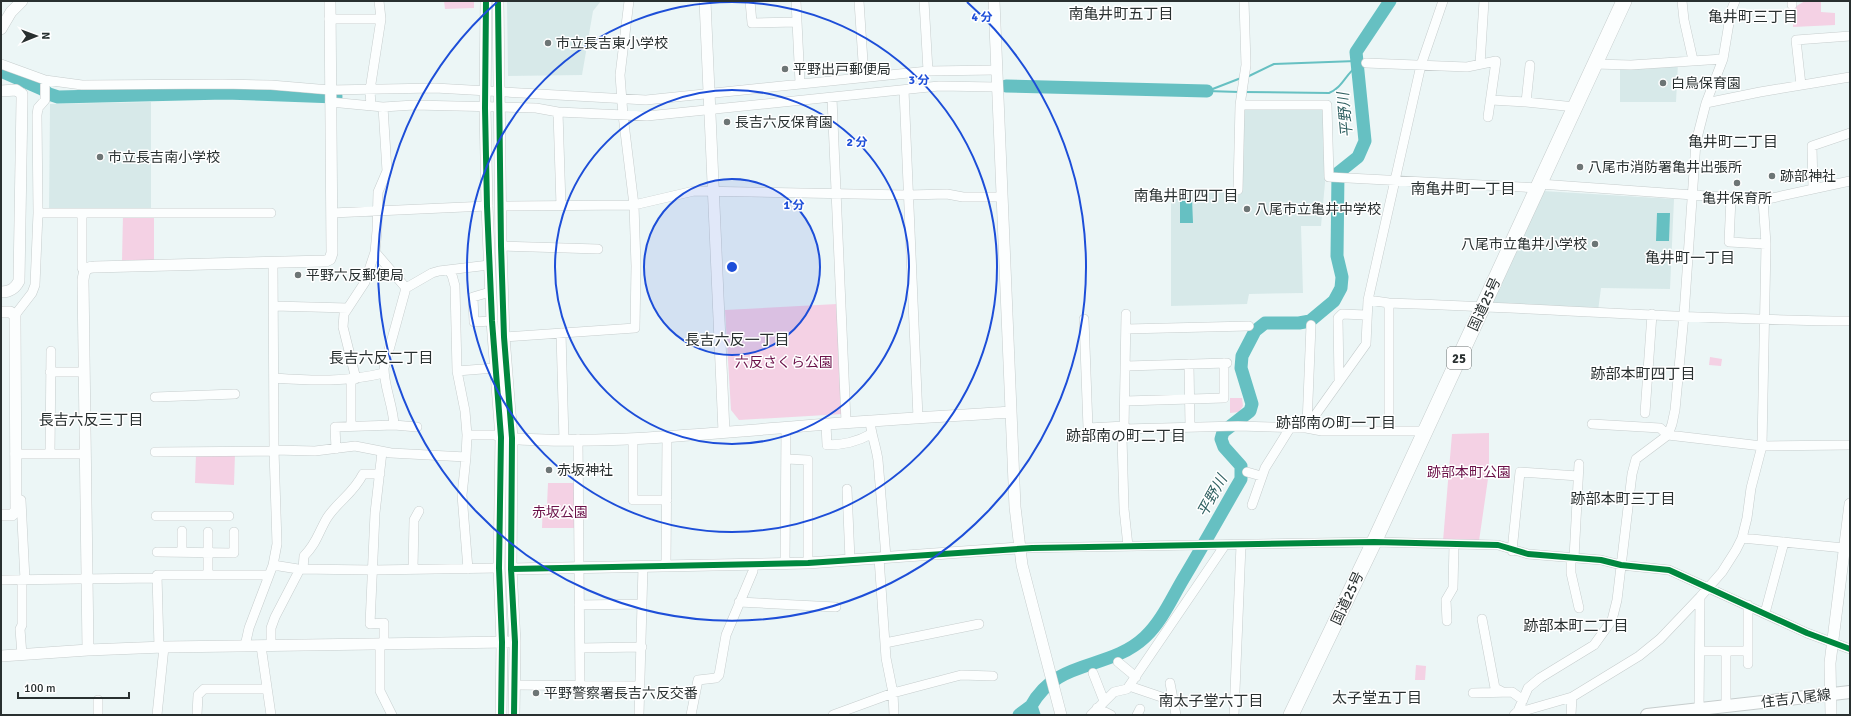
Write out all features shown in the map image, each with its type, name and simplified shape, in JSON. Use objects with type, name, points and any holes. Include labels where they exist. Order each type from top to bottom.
[{"type":"highway","name":"国道25号","points":[[1291,715],[1426,431],[1624,1]]},
{"type":"main road","name":"住吉八尾線","points":[[1647,715],[1699,712],[1726,706],[1850,692]]},
{"type":"street","points":[[84,271],[89,267],[274,263],[326,261],[330,259],[332,253],[332,213],[330,1]]},
{"type":"street","points":[[370,106],[370,90],[381,20],[379,1]]},
{"type":"street","points":[[486,1],[485,108],[490,292],[495,368],[506,438],[499,568],[502,642],[501,715]]},
{"type":"street","points":[[498,1],[498,108],[506,438],[515,642],[514,715]]},
{"type":"street","points":[[504,337],[635,328],[636,266],[634,205],[621,98],[620,75],[629,1]]},
{"type":"street","points":[[704,1],[710,93],[724,432]]},
{"type":"street","points":[[750,1],[752,23],[797,22]]},
{"type":"street","points":[[796,1],[800,83]]},
{"type":"street","points":[[860,1],[864,77]]},
{"type":"street","points":[[924,1],[928,70]]},
{"type":"street","points":[[994,1],[1013,477],[1019,548],[1033,614],[1060,715]]},
{"type":"street","points":[[1238,190],[1240,105],[1246,65],[1244,1]]},
{"type":"street","points":[[1307,427],[1366,344],[1366,315],[1368,300],[1421,65],[1443,1]]},
{"type":"street","points":[[1480,64],[1484,1]]},
{"type":"street","points":[[1682,1],[1684,20],[1693,60]]},
{"type":"street","points":[[1516,713],[1528,688],[1540,678],[1594,645],[1612,620],[1617,600],[1632,474],[1636,459],[1668,435],[1675,410],[1684,315],[1691,196],[1696,142],[1706,103],[1723,59],[1731,11],[1735,1]]},
{"type":"street","points":[[1,29],[17,2]]},
{"type":"street","points":[[329,19],[381,20]]},
{"type":"street","points":[[1801,85],[1796,40],[1850,36]]},
{"type":"street","points":[[1594,64],[1631,65],[1723,59]]},
{"type":"street","points":[[1366,63],[1467,67],[1496,61],[1488,117]]},
{"type":"street","points":[[1,64],[45,80],[82,86],[222,84],[271,85],[330,90],[435,88],[646,100],[928,70],[996,70]]},
{"type":"street","points":[[1526,102],[1530,65]]},
{"type":"street","points":[[1706,103],[1850,77]]},
{"type":"street","points":[[22,655],[20,629],[22,625],[24,580],[18,454],[14,315],[32,293],[35,285],[38,213],[37,115],[38,108],[44,100],[45,80]]},
{"type":"street","points":[[330,102],[383,107],[414,106],[536,108],[558,112],[647,116],[939,86],[997,88]]},
{"type":"street","points":[[1,91],[16,90],[22,94],[22,99],[19,281],[10,291],[1,292]]},
{"type":"street","points":[[904,90],[918,418]]},
{"type":"street","points":[[832,98],[846,422]]},
{"type":"street","points":[[1491,100],[1575,107]]},
{"type":"street","points":[[1240,105],[1327,105],[1329,177],[1539,186],[1763,200],[1850,181]]},
{"type":"street","points":[[351,425],[353,379],[343,327],[344,314],[365,282],[375,252],[378,192],[387,171],[383,107]]},
{"type":"street","points":[[558,112],[561,206]]},
{"type":"street","points":[[1813,189],[1812,146],[1850,133]]},
{"type":"street","points":[[500,206],[634,205],[694,191],[908,195],[947,194],[963,197],[1001,197]]},
{"type":"street","points":[[1731,198],[1729,242],[1766,244]]},
{"type":"street","points":[[1516,713],[1572,696],[1639,656],[1660,639],[1722,572],[1742,538],[1747,518],[1751,488],[1762,446],[1766,244],[1763,200]]},
{"type":"street","points":[[332,213],[487,206]]},
{"type":"street","points":[[38,213],[271,213]]},
{"type":"street","points":[[82,213],[82,268],[84,271],[82,280],[88,650]]},
{"type":"street","points":[[501,246],[598,249]]},
{"type":"street","points":[[375,252],[406,288]]},
{"type":"street","points":[[245,646],[249,628],[273,565],[277,544],[274,450],[274,263]]},
{"type":"street","points":[[394,424],[393,409],[384,373],[406,288],[432,273],[489,265]]},
{"type":"street","points":[[448,270],[452,275],[455,286],[458,371],[465,411],[467,435],[462,495],[468,569]]},
{"type":"street","points":[[490,292],[473,296],[474,322],[492,322]]},
{"type":"street","points":[[1368,300],[1389,303],[1684,315],[1765,320],[1850,321]]},
{"type":"street","points":[[1389,303],[1389,431]]},
{"type":"street","points":[[274,306],[348,308]]},
{"type":"street","points":[[1,312],[10,312],[14,315]]},
{"type":"street","points":[[1126,314],[1125,401],[1124,428],[1122,437],[1124,509],[1128,546]]},
{"type":"street","points":[[1339,381],[1338,318],[1342,314],[1366,315]]},
{"type":"street","points":[[1645,413],[1652,314]]},
{"type":"street","points":[[1084,319],[1088,428],[1190,428],[1238,426],[1290,428],[1307,427],[1322,431],[1426,431]]},
{"type":"street","points":[[1307,427],[1311,325]]},
{"type":"street","points":[[1126,329],[1249,326]]},
{"type":"street","points":[[561,333],[564,440]]},
{"type":"street","points":[[50,351],[50,454]]},
{"type":"street","points":[[1125,401],[1224,398],[1225,363],[1126,366]]},
{"type":"street","points":[[1189,364],[1190,428]]},
{"type":"street","points":[[458,371],[495,368]]},
{"type":"street","points":[[50,372],[84,372]]},
{"type":"street","points":[[275,378],[319,381],[353,379],[384,373]]},
{"type":"street","points":[[155,397],[235,394]]},
{"type":"street","points":[[467,435],[494,435],[506,438],[564,440],[667,437],[846,422],[1011,412]]},
{"type":"street","points":[[870,421],[871,434],[875,444],[878,460],[885,643],[886,658],[893,693],[894,715]]},
{"type":"street","points":[[336,449],[336,427],[351,425],[394,424],[417,427]]},
{"type":"street","points":[[826,424],[827,445],[838,445],[861,440],[871,434]]},
{"type":"street","points":[[1592,424],[1660,428],[1668,435],[1762,446],[1850,445]]},
{"type":"street","points":[[785,563],[786,427]]},
{"type":"street","points":[[1252,505],[1261,476],[1290,428]]},
{"type":"street","points":[[666,565],[667,437]]},
{"type":"street","points":[[633,438],[632,500],[667,500]]},
{"type":"street","points":[[578,440],[580,686]]},
{"type":"street","points":[[155,452],[274,450],[315,451],[355,446],[382,452],[466,457]]},
{"type":"street","points":[[382,452],[375,514],[370,624],[384,623],[380,691],[392,715]]},
{"type":"street","points":[[18,454],[85,454]]},
{"type":"street","points":[[1,515],[12,515],[16,511],[18,454]]},
{"type":"street","points":[[786,459],[808,460],[808,562]]},
{"type":"street","points":[[1579,464],[1571,573],[1579,608]]},
{"type":"street","points":[[1247,472],[1261,476]]},
{"type":"street","points":[[1512,551],[1520,472],[1578,476]]},
{"type":"street","points":[[271,715],[267,689],[266,646],[275,617],[302,569],[304,556],[313,547],[327,518],[356,487],[363,474],[380,474]]},
{"type":"street","points":[[847,489],[850,560]]},
{"type":"street","points":[[1831,715],[1830,663],[1832,642],[1845,576],[1844,548],[1850,504]]},
{"type":"street","points":[[413,569],[414,520],[419,511]]},
{"type":"street","points":[[156,516],[229,516]]},
{"type":"street","points":[[182,531],[182,552]]},
{"type":"street","points":[[208,532],[208,575]]},
{"type":"street","points":[[157,552],[234,553],[234,532]]},
{"type":"street","points":[[1742,538],[1844,548]]},
{"type":"street","points":[[511,568],[785,563],[882,558],[1019,548],[1374,542],[1498,545],[1512,551],[1528,554],[1601,560],[1621,565],[1670,570],[1708,586],[1808,634],[1850,649]]},
{"type":"street","points":[[1765,613],[1784,542]]},
{"type":"street","points":[[1447,621],[1446,600],[1453,588],[1454,544]]},
{"type":"street","points":[[1094,712],[1114,692],[1127,689],[1225,545]]},
{"type":"street","points":[[1234,715],[1241,545]]},
{"type":"street","points":[[691,715],[698,680],[716,678],[719,675],[726,635],[753,571],[753,564]]},
{"type":"street","points":[[273,565],[302,569],[373,570],[499,568]]},
{"type":"street","points":[[639,715],[643,566]]},
{"type":"street","points":[[1,580],[157,578],[157,575],[269,575]]},
{"type":"street","points":[[157,578],[162,647],[157,715]]},
{"type":"street","points":[[1699,712],[1700,597]]},
{"type":"street","points":[[739,602],[836,607]]},
{"type":"street","points":[[579,605],[642,604]]},
{"type":"street","points":[[1748,605],[1748,664]]},
{"type":"street","points":[[1482,619],[1495,688],[1515,694],[1523,700]]},
{"type":"street","points":[[885,643],[980,624]]},
{"type":"street","points":[[1,656],[162,647],[515,642]]},
{"type":"street","points":[[580,648],[642,647]]},
{"type":"street","points":[[1700,651],[1748,651]]},
{"type":"street","points":[[1726,651],[1726,706]]},
{"type":"street","points":[[1118,662],[1136,676]]},
{"type":"street","points":[[1093,673],[1104,701]]},
{"type":"street","points":[[833,715],[893,693],[961,675],[993,676]]},
{"type":"street","points":[[1170,683],[1176,715]]},
{"type":"street","points":[[514,685],[640,686]]},
{"type":"street","points":[[1129,686],[1173,701]]},
{"type":"street","points":[[197,715],[198,695],[204,689],[267,689]]},
{"type":"street","points":[[1473,693],[1501,691]]},
{"type":"street","points":[[1571,715],[1572,696]]},
{"type":"street","points":[[98,700],[98,715]]},
{"type":"street","points":[[1094,712],[1111,715]]},
{"type":"shaded area","name":"市立長吉東小学校","points":[[507,1],[601,1],[593,11],[582,75],[508,76]]},
{"type":"shaded area","points":[[1678,63],[1676,102],[1620,102],[1620,69],[1652,68],[1661,65]]},
{"type":"shaded area","name":"市立長吉南小学校","points":[[151,102],[151,212],[49,211],[50,104]]},
{"type":"shaded area","name":"八尾市立亀井中学校","points":[[1247,107],[1320,108],[1324,112],[1325,183],[1321,226],[1301,226],[1303,293],[1249,294],[1247,304],[1171,306],[1171,192],[1241,191],[1242,111]]},
{"type":"shaded area","name":"八尾市立亀井小学校","points":[[1543,191],[1674,199],[1670,289],[1601,288],[1598,311],[1490,305]]},
{"type":"green space","points":[[444,1],[474,1],[474,8],[445,9]]},
{"type":"green space","points":[[1805,1],[1821,1],[1821,12],[1835,13],[1835,25],[1793,27],[1793,8]]},
{"type":"green space","points":[[123,215],[154,216],[154,261],[122,261]]},
{"type":"green space","name":"六反さくら公園","points":[[837,304],[843,414],[739,420],[731,410],[725,310]]},
{"type":"green space","points":[[1710,357],[1722,359],[1721,366],[1709,365]]},
{"type":"green space","points":[[1230,398],[1242,398],[1243,406],[1239,412],[1230,413]]},
{"type":"green space","name":"跡部本町公園","points":[[1489,433],[1489,472],[1479,541],[1443,541],[1452,434]]},
{"type":"green space","points":[[235,453],[234,485],[195,483],[196,454]]},
{"type":"green space","name":"赤坂公園","points":[[548,483],[575,483],[575,528],[542,528],[543,505],[547,505]]},
{"type":"green space","points":[[1416,665],[1426,666],[1425,680],[1415,680]]},
{"type":"water","points":[[1180,198],[1192,198],[1193,223],[1180,223]]},
{"type":"water","points":[[1657,213],[1670,213],[1669,241],[1656,241]]},
{"type":"waterway","name":"平野川","points":[[1034,715],[1031,706],[1042,691],[1055,680],[1069,672],[1131,648],[1145,637],[1156,625],[1241,479],[1241,466],[1224,447],[1221,439],[1223,432],[1250,411],[1252,404],[1241,368],[1242,356],[1255,331],[1265,323],[1299,323],[1310,321],[1334,301],[1341,288],[1342,277],[1337,256],[1338,173],[1358,157],[1365,141],[1356,52],[1390,1]]},
{"type":"waterway","points":[[1247,77],[1274,64],[1356,61]]},
{"type":"waterway","points":[[1244,92],[1329,93],[1337,88],[1349,73],[1357,66]]},
{"type":"waterway","points":[[1,71],[58,97],[225,93],[336,97]]},
{"type":"waterway","points":[[1210,90],[1241,78]]},
{"type":"waterway","points":[[1006,86],[1207,91]]},
{"type":"waterway","points":[[1207,91],[1239,92]]},
{"type":"waterway","points":[[1019,715],[1031,706]]},
{"type":"cycle path","points":[[486,1],[485,108],[487,206],[492,321],[501,437],[499,568],[502,642],[501,715]]},
{"type":"cycle path","points":[[498,1],[501,246],[504,337],[512,438],[511,569],[515,642],[514,715]]},
{"type":"cycle path","points":[[511,569],[808,563],[1032,548],[1374,542],[1498,545],[1528,554],[1601,560],[1621,565],[1669,570],[1807,633],[1850,649]]},
{"type":"place","name":"市立長吉東小学校","points":[[548,43]]},
{"type":"place","name":"平野出戸郵便局","points":[[785,69]]},
{"type":"place","name":"白鳥保育園","points":[[1663,83]]},
{"type":"place","name":"長吉六反保育園","points":[[727,122]]},
{"type":"place","name":"市立長吉南小学校","points":[[100,157]]},
{"type":"place","name":"八尾市消防署亀井出張所","points":[[1580,167]]},
{"type":"place","name":"跡部神社","points":[[1772,176]]},
{"type":"place","name":"亀井保育所","points":[[1737,183]]},
{"type":"place","name":"八尾市立亀井中学校","points":[[1247,209]]},
{"type":"place","name":"八尾市立亀井小学校","points":[[1595,244]]},
{"type":"place","name":"平野六反郵便局","points":[[298,275]]},
{"type":"place","name":"赤坂神社","points":[[549,470]]},
{"type":"place","name":"平野警察署長吉六反交番","points":[[536,693]]},
{"type":"district","name":"南亀井町五丁目","points":[[1121,14]]},
{"type":"district","name":"亀井町三丁目","points":[[1753,17]]},
{"type":"district","name":"亀井町二丁目","points":[[1733,142]]},
{"type":"district","name":"南亀井町一丁目","points":[[1463,189]]},
{"type":"district","name":"南亀井町四丁目","points":[[1186,196]]},
{"type":"district","name":"亀井町一丁目","points":[[1690,258]]},
{"type":"district","name":"長吉六反一丁目","points":[[737,340]]},
{"type":"district","name":"長吉六反二丁目","points":[[381,358]]},
{"type":"district","name":"跡部本町四丁目","points":[[1643,374]]},
{"type":"district","name":"長吉六反三丁目","points":[[91,420]]},
{"type":"district","name":"跡部南の町一丁目","points":[[1336,423]]},
{"type":"district","name":"跡部南の町二丁目","points":[[1126,436]]},
{"type":"district","name":"跡部本町三丁目","points":[[1623,499]]},
{"type":"district","name":"跡部本町二丁目","points":[[1576,626]]},
{"type":"district","name":"太子堂五丁目","points":[[1377,698]]},
{"type":"district","name":"南太子堂六丁目","points":[[1211,701]]}]
